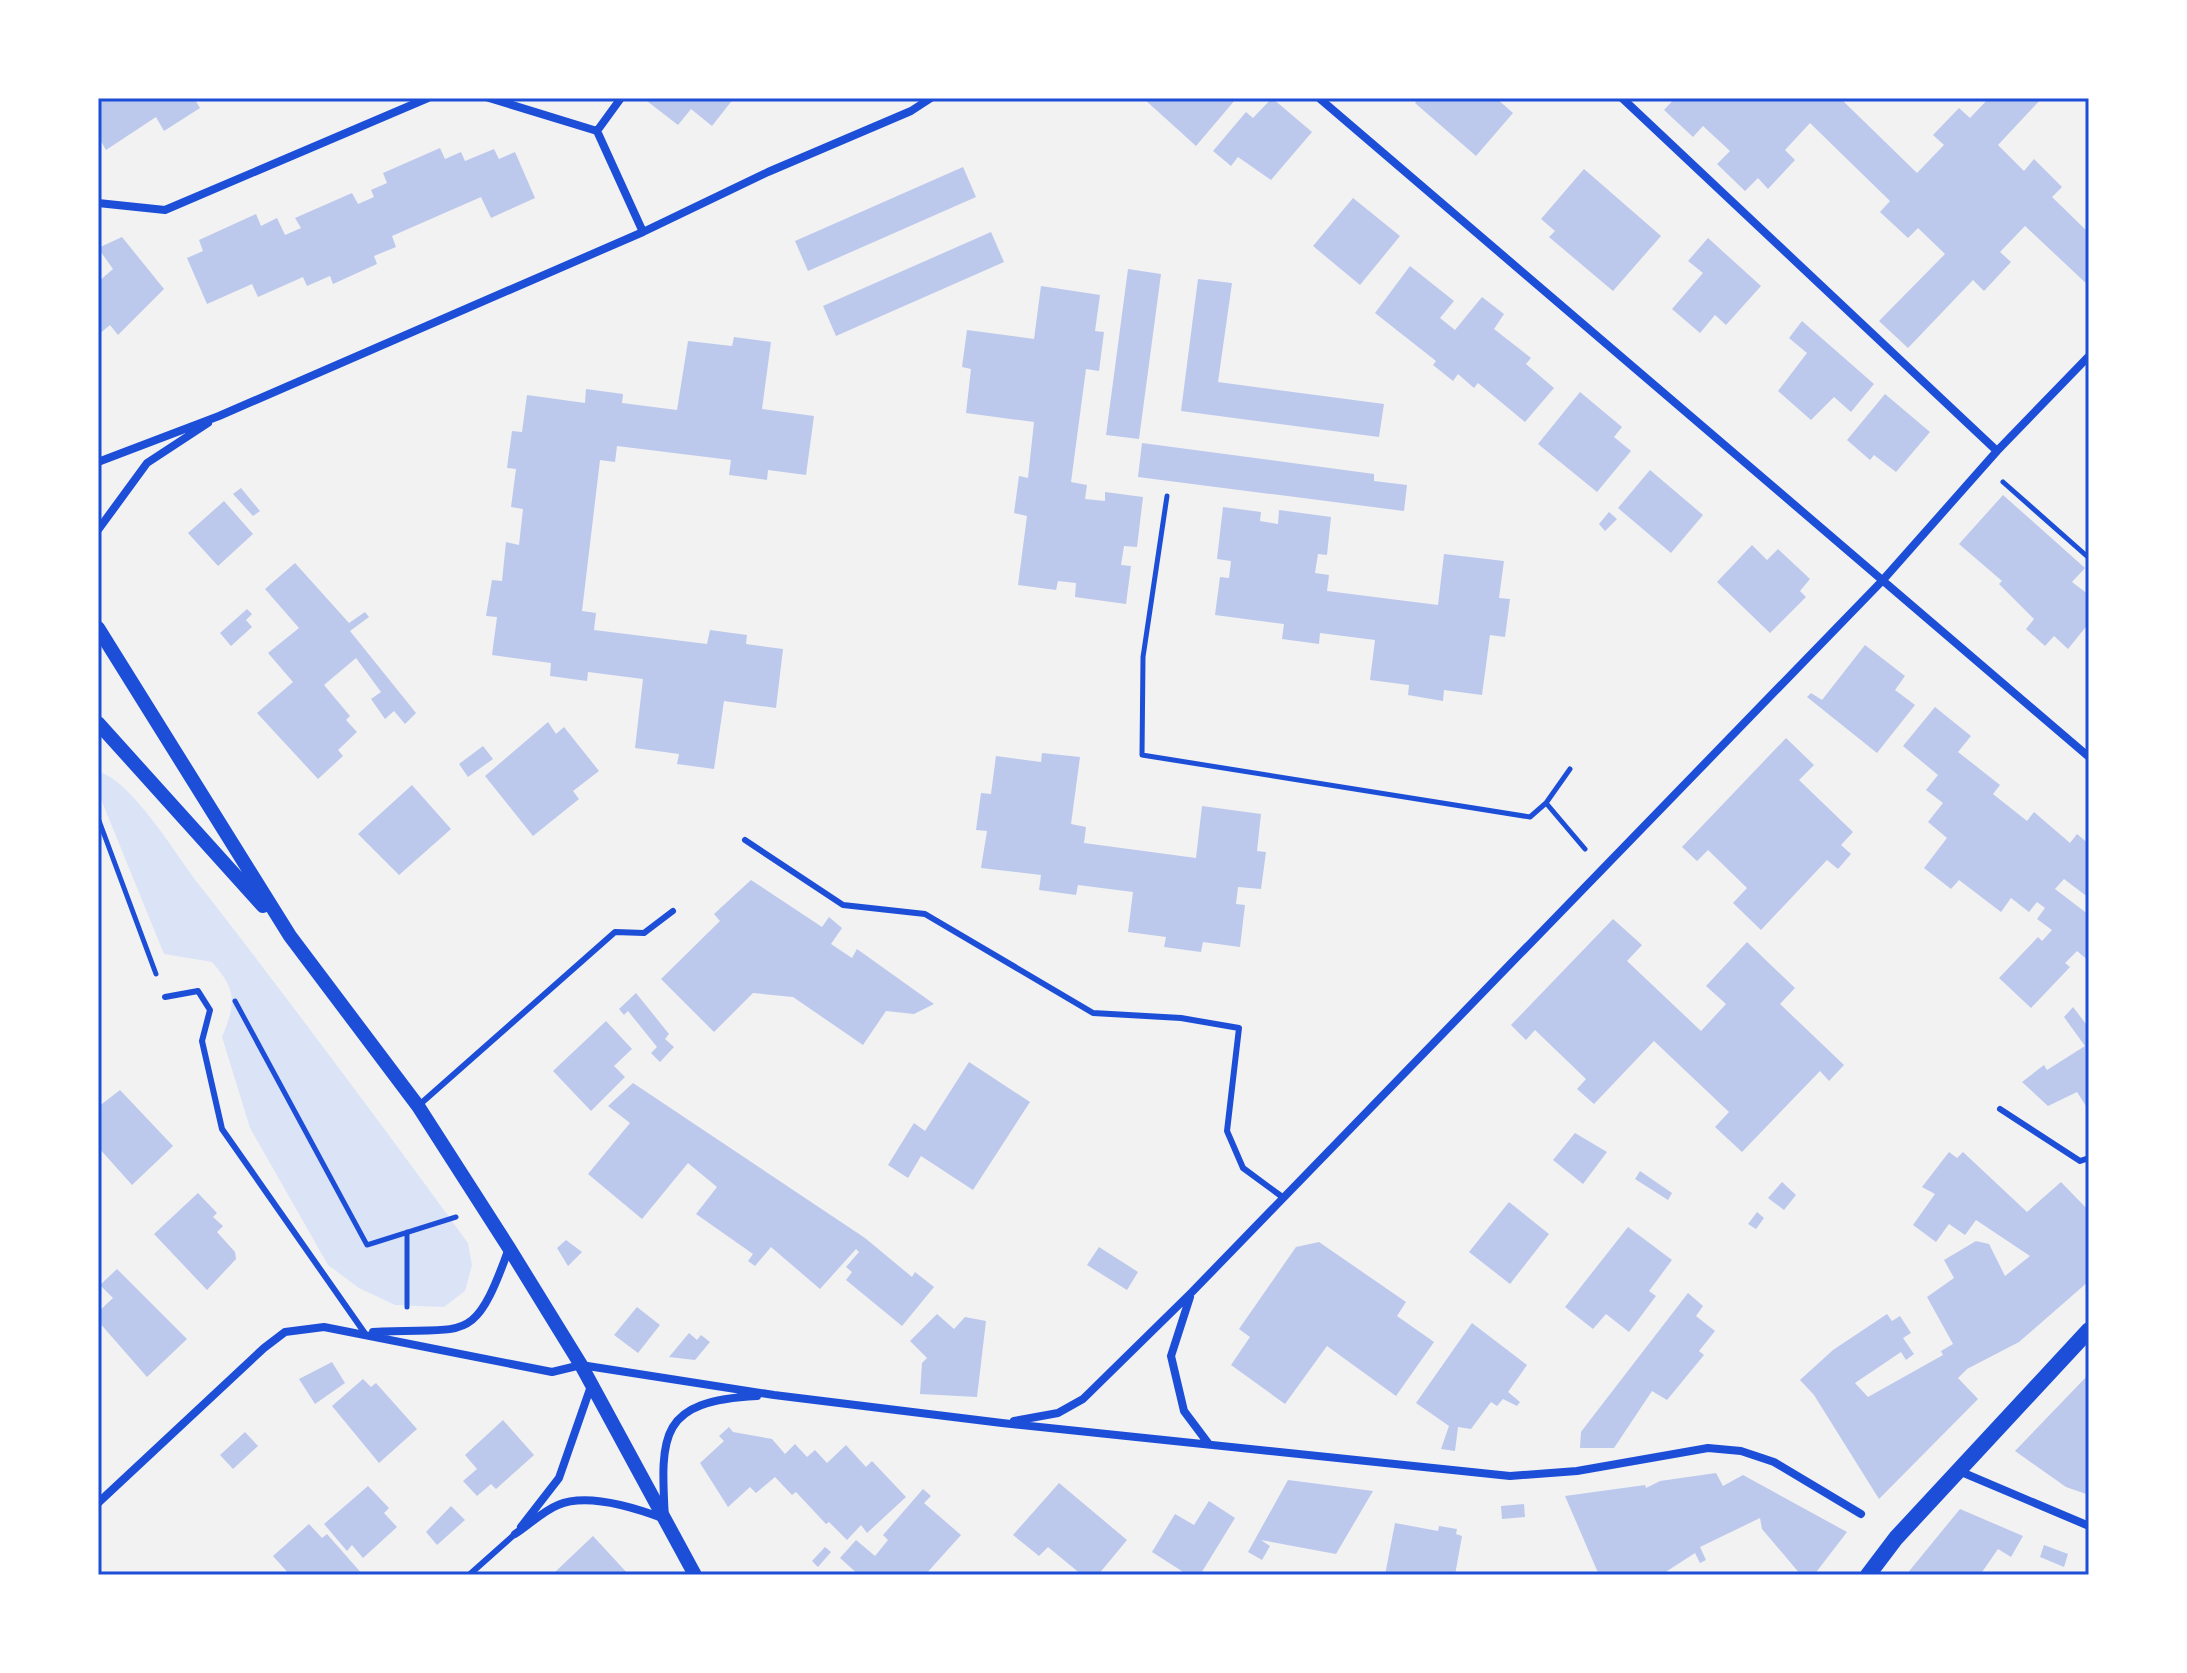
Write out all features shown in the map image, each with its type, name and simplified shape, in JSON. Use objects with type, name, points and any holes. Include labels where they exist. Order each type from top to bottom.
[{"type":"main road","points":[[1868,1575],[1896,1538],[2089,1330]]},
{"type":"street","points":[[98,203],[165,210],[428,98]]},
{"type":"street","points":[[490,98],[597,131],[643,232]]},
{"type":"street","points":[[597,131],[621,98]]},
{"type":"street","points":[[98,462],[219,416],[643,232],[768,172],[911,111],[931,98]]},
{"type":"street","points":[[1319,98],[2089,757]]},
{"type":"street","points":[[1622,98],[1997,451]]},
{"type":"street","points":[[1002,1423],[1058,1413],[1083,1399],[1192,1292],[1281,1196],[1329,1154],[1882,581],[1984,465],[2089,356]]},
{"type":"street","points":[[98,530],[147,463],[219,416]]},
{"type":"street","points":[[98,628],[290,936],[418,1106],[509,1248],[581,1365],[695,1575]]},
{"type":"street","points":[[98,723],[290,936]]},
{"type":"street","points":[[364,1332],[447,1332],[472,1321],[488,1303],[509,1248]]},
{"type":"street","points":[[1192,1292],[1171,1356],[1184,1411],[1208,1443]]},
{"type":"street","points":[[98,1503],[285,1332],[324,1327],[364,1332],[446,1353],[552,1372],[581,1365],[774,1395],[1002,1423],[1510,1476],[1577,1471],[1708,1448],[1741,1451],[1774,1462],[1861,1514]]},
{"type":"street","points":[[515,1534],[559,1478],[591,1386]]},
{"type":"street","points":[[665,1519],[661,1458],[669,1432],[692,1407],[716,1398],[774,1395]]},
{"type":"street","points":[[1959,1471],[2089,1526]]},
{"type":"street","points":[[515,1534],[559,1504],[595,1502],[629,1506],[665,1519]]},
{"type":"lane","points":[[745,840],[843,905],[925,914],[1093,1013],[1181,1018],[1239,1028],[1227,1131],[1243,1168],[1281,1196]]},
{"type":"lane","points":[[418,1106],[615,932],[644,933],[673,911]]},
{"type":"lane","points":[[165,997],[198,991],[210,1010],[202,1041],[222,1129],[364,1332]]},
{"type":"lane","points":[[2000,1109],[2080,1161],[2089,1158]]},
{"type":"lane","points":[[469,1575],[515,1534]]},
{"type":"path","points":[[1984,465],[2089,558]]},
{"type":"path","points":[[1167,496],[1143,657],[1142,755],[1530,817],[1546,803],[1570,769]]},
{"type":"path","points":[[1546,803],[1602,868]]},
{"type":"path","points":[[98,818],[165,997]]},
{"type":"path","points":[[198,991],[231,994],[367,1245],[483,1208]]},
{"type":"path","points":[[407,1232],[407,1330]]},
{"type":"shaded area","points":[[102,773],[127,791],[153,821],[468,1243],[472,1265],[465,1291],[444,1307],[395,1305],[359,1288],[328,1265],[250,1128],[222,1037],[232,1006],[230,989],[212,962],[164,954],[98,792],[98,776]]},
{"type":"building","points":[[98,98],[194,98],[200,108],[164,131],[156,117],[106,150],[98,136]]},
{"type":"building","points":[[643,98],[734,98],[712,126],[691,109],[678,125]]},
{"type":"building","points":[[1143,98],[1232,98],[1235,100],[1196,146]]},
{"type":"building","points":[[1272,98],[1312,132],[1271,180],[1238,157],[1231,166],[1213,151],[1246,112],[1253,118]]},
{"type":"building","points":[[1420,98],[1496,98],[1513,113],[1476,156],[1415,103]]},
{"type":"building","points":[[1675,98],[1840,98],[1917,173],[1944,145],[1933,135],[1959,108],[1970,118],[1989,98],[2042,98],[1998,145],[2024,171],[2034,159],[2062,187],[2052,197],[2089,233],[2089,286],[2025,226],[2000,252],[2011,262],[1984,291],[1973,280],[1908,348],[1879,321],[1945,254],[1918,228],[1908,238],[1880,212],[1890,201],[1810,123],[1785,150],[1795,160],[1768,189],[1758,178],[1745,191],[1717,164],[1730,151],[1703,126],[1693,137],[1664,110]]},
{"type":"building","points":[[440,148],[445,159],[461,152],[465,161],[494,149],[499,159],[515,152],[535,198],[491,218],[481,197],[392,236],[396,247],[374,256],[377,264],[333,284],[330,276],[307,286],[303,277],[258,297],[252,284],[207,304],[187,258],[203,251],[199,240],[256,214],[261,226],[277,218],[285,235],[301,228],[295,218],[352,193],[358,204],[374,197],[371,190],[387,183],[383,173]]},
{"type":"building","points":[[963,167],[976,197],[808,271],[795,241]]},
{"type":"building","points":[[1584,169],[1661,236],[1613,291],[1549,237],[1555,231],[1541,219]]},
{"type":"building","points":[[1353,198],[1400,236],[1360,285],[1313,246]]},
{"type":"building","points":[[991,232],[1004,262],[836,336],[823,306]]},
{"type":"building","points":[[122,237],[164,289],[118,335],[110,325],[98,335],[98,282],[113,269],[98,248]]},
{"type":"building","points":[[1708,238],[1761,286],[1726,325],[1715,315],[1700,333],[1672,309],[1703,273],[1688,261]]},
{"type":"building","points":[[1410,266],[1454,301],[1440,318],[1455,330],[1482,297],[1504,314],[1494,329],[1531,358],[1526,364],[1554,388],[1525,422],[1478,383],[1474,388],[1458,374],[1453,381],[1433,365],[1436,361],[1375,313]]},
{"type":"building","points":[[1128,269],[1161,274],[1139,439],[1106,435]]},
{"type":"building","points":[[1198,279],[1232,283],[1218,382],[1384,404],[1379,437],[1181,411]]},
{"type":"building","points":[[1041,286],[1100,295],[1095,331],[1104,332],[1099,371],[1086,369],[1071,482],[1087,485],[1085,499],[1105,501],[1105,492],[1143,497],[1137,547],[1124,546],[1121,565],[1131,566],[1126,604],[1075,597],[1076,583],[1058,581],[1056,590],[1018,585],[1027,516],[1014,513],[1019,476],[1028,478],[1034,422],[966,413],[971,369],[962,367],[967,330],[1034,339]]},
{"type":"building","points":[[1802,321],[1874,384],[1851,412],[1834,397],[1811,420],[1778,391],[1807,353],[1789,338]]},
{"type":"building","points":[[734,337],[771,342],[762,409],[814,416],[806,475],[768,470],[767,480],[729,475],[731,460],[617,446],[615,462],[600,460],[582,611],[596,613],[594,630],[707,644],[710,630],[747,635],[746,644],[783,649],[776,708],[724,701],[714,769],[677,764],[679,754],[635,748],[643,679],[588,672],[587,681],[550,676],[551,663],[492,655],[497,617],[486,616],[492,580],[502,581],[506,542],[519,545],[523,509],[511,507],[516,469],[507,468],[512,431],[522,432],[527,395],[585,403],[586,389],[623,394],[622,403],[677,410],[688,341],[732,346]]},
{"type":"building","points":[[1580,392],[1622,427],[1614,437],[1631,451],[1597,492],[1538,444]]},
{"type":"building","points":[[1885,394],[1930,432],[1896,472],[1874,455],[1870,460],[1847,440]]},
{"type":"building","points":[[1142,443],[1374,474],[1374,481],[1407,485],[1404,511],[1138,477]]},
{"type":"building","points":[[1650,470],[1703,515],[1671,553],[1618,508]]},
{"type":"building","points":[[241,488],[260,511],[253,516],[233,494]]},
{"type":"building","points":[[2003,495],[2085,568],[2072,582],[2089,595],[2089,623],[2068,649],[2054,636],[2045,646],[2026,629],[2034,619],[1999,584],[2002,581],[1959,544]]},
{"type":"building","points":[[224,501],[253,534],[218,566],[188,533]]},
{"type":"building","points":[[1223,507],[1261,512],[1260,521],[1278,524],[1279,510],[1331,517],[1327,555],[1318,554],[1315,573],[1329,575],[1327,591],[1438,605],[1444,554],[1504,561],[1499,598],[1510,599],[1505,637],[1490,635],[1482,695],[1444,690],[1443,701],[1408,695],[1409,685],[1370,680],[1375,640],[1320,633],[1319,644],[1282,639],[1284,624],[1215,615],[1220,577],[1229,578],[1231,561],[1217,559]]},
{"type":"building","points":[[1609,512],[1617,519],[1605,531],[1599,524]]},
{"type":"building","points":[[1752,545],[1767,560],[1778,549],[1810,579],[1800,591],[1806,597],[1770,633],[1717,582]]},
{"type":"building","points":[[295,563],[349,623],[365,612],[369,617],[350,631],[416,713],[405,724],[394,711],[385,719],[371,699],[381,692],[356,658],[324,685],[350,716],[346,720],[357,732],[338,750],[343,756],[318,779],[257,713],[293,682],[268,653],[299,628],[265,589]]},
{"type":"building","points":[[247,609],[252,614],[246,620],[252,627],[231,646],[220,633]]},
{"type":"building","points":[[1865,645],[1905,676],[1895,690],[1915,705],[1877,753],[1807,697],[1811,693],[1822,700]]},
{"type":"building","points":[[1935,707],[1971,736],[1958,752],[2000,785],[1993,794],[2027,821],[2034,812],[2070,843],[2077,834],[2089,844],[2089,898],[2064,879],[2055,889],[2089,915],[2089,961],[2077,951],[2065,963],[2070,967],[2031,1008],[1999,978],[2038,937],[2042,941],[2052,930],[2037,919],[2045,908],[2037,902],[2029,912],[2011,898],[2001,912],[1959,880],[1951,889],[1924,868],[1947,838],[1928,822],[1943,803],[1926,790],[1938,775],[1903,746]]},
{"type":"building","points":[[548,722],[556,734],[564,727],[599,771],[573,791],[579,799],[533,836],[485,776]]},
{"type":"building","points":[[1786,738],[1814,765],[1799,780],[1853,832],[1841,845],[1851,854],[1838,869],[1827,860],[1761,930],[1733,903],[1747,888],[1708,850],[1697,861],[1682,847]]},
{"type":"building","points":[[483,746],[493,759],[468,777],[459,764]]},
{"type":"building","points":[[1042,753],[1080,757],[1071,824],[1086,827],[1084,843],[1196,858],[1202,806],[1261,814],[1257,851],[1266,852],[1261,889],[1238,887],[1236,904],[1245,905],[1240,947],[1203,942],[1201,952],[1164,947],[1166,937],[1128,932],[1133,892],[1078,885],[1076,895],[1039,890],[1041,875],[981,868],[987,831],[976,830],[981,793],[991,794],[996,756],[1041,762]]},
{"type":"building","points":[[412,785],[451,829],[399,875],[358,834]]},
{"type":"building","points":[[751,880],[822,927],[829,917],[842,928],[831,944],[852,958],[857,949],[934,1004],[914,1014],[886,1011],[863,1045],[793,997],[753,993],[714,1032],[661,979],[720,921],[714,914]]},
{"type":"building","points":[[1613,919],[1642,945],[1627,961],[1701,1031],[1726,1004],[1706,986],[1747,942],[1795,988],[1780,1004],[1844,1065],[1829,1081],[1820,1071],[1742,1152],[1715,1127],[1729,1112],[1654,1041],[1594,1104],[1577,1089],[1586,1079],[1535,1030],[1526,1040],[1511,1025]]},
{"type":"building","points":[[636,993],[669,1034],[665,1039],[674,1047],[660,1062],[651,1053],[657,1047],[628,1011],[624,1015],[619,1009]]},
{"type":"building","points":[[2073,1007],[2089,1028],[2089,1104],[2086,1106],[2077,1092],[2048,1106],[2022,1082],[2044,1065],[2047,1070],[2085,1046],[2064,1017]]},
{"type":"building","points":[[606,1021],[632,1049],[614,1066],[625,1077],[591,1111],[553,1071]]},
{"type":"building","points":[[969,1062],[1030,1102],[973,1190],[921,1156],[908,1178],[888,1165],[914,1123],[925,1131]]},
{"type":"building","points":[[633,1083],[865,1238],[912,1277],[915,1272],[934,1287],[902,1326],[846,1280],[852,1272],[846,1267],[859,1252],[856,1249],[820,1289],[771,1247],[755,1266],[748,1261],[753,1254],[696,1214],[717,1187],[688,1163],[642,1219],[588,1174],[630,1123],[608,1106]]},
{"type":"building","points":[[120,1090],[173,1146],[132,1185],[98,1147],[98,1107]]},
{"type":"building","points":[[1575,1133],[1607,1152],[1583,1184],[1553,1160]]},
{"type":"building","points":[[1949,1152],[1957,1158],[1963,1152],[2027,1212],[2061,1182],[2089,1211],[2089,1281],[2019,1342],[1967,1369],[1958,1378],[1978,1399],[1879,1499],[1814,1395],[1800,1380],[1833,1350],[1887,1314],[1892,1321],[1900,1316],[1911,1333],[1903,1338],[1914,1354],[1906,1360],[1901,1352],[1855,1383],[1868,1397],[1943,1355],[1941,1351],[1953,1344],[1927,1297],[1954,1278],[1944,1260],[1976,1241],[1989,1244],[2005,1276],[2030,1256],[1976,1220],[1965,1235],[1949,1224],[1936,1242],[1913,1225],[1935,1194],[1922,1187]]},
{"type":"building","points":[[1640,1171],[1672,1193],[1668,1200],[1635,1179]]},
{"type":"building","points":[[1782,1182],[1796,1195],[1784,1210],[1768,1198]]},
{"type":"building","points":[[198,1193],[217,1213],[213,1217],[223,1226],[217,1232],[235,1252],[236,1259],[207,1290],[154,1234]]},
{"type":"building","points":[[1509,1202],[1549,1234],[1510,1284],[1469,1252]]},
{"type":"building","points":[[1757,1212],[1764,1218],[1756,1229],[1748,1224]]},
{"type":"building","points":[[1628,1227],[1672,1260],[1649,1291],[1656,1296],[1629,1332],[1606,1314],[1593,1329],[1565,1307]]},
{"type":"building","points":[[566,1240],[582,1252],[568,1266],[557,1248]]},
{"type":"building","points":[[1319,1242],[1406,1302],[1397,1316],[1434,1342],[1396,1396],[1327,1346],[1285,1404],[1231,1365],[1250,1337],[1239,1329],[1296,1247]]},
{"type":"building","points":[[1099,1247],[1138,1272],[1127,1290],[1087,1265]]},
{"type":"building","points":[[117,1269],[187,1339],[147,1377],[98,1321],[98,1312],[113,1298],[100,1285]]},
{"type":"building","points":[[1688,1293],[1703,1306],[1696,1316],[1715,1331],[1699,1351],[1704,1355],[1667,1400],[1652,1391],[1614,1448],[1580,1448],[1581,1432]]},
{"type":"building","points":[[637,1307],[660,1325],[638,1353],[614,1335]]},
{"type":"building","points":[[937,1314],[954,1329],[965,1317],[986,1321],[977,1397],[920,1394],[922,1363],[927,1358],[910,1341]]},
{"type":"building","points":[[1472,1323],[1527,1365],[1508,1392],[1520,1402],[1517,1406],[1503,1399],[1497,1406],[1491,1402],[1471,1429],[1458,1427],[1455,1451],[1441,1449],[1449,1426],[1416,1403]]},
{"type":"building","points":[[689,1333],[697,1340],[701,1335],[710,1342],[695,1360],[669,1357]]},
{"type":"building","points":[[332,1362],[345,1383],[315,1404],[299,1379]]},
{"type":"building","points":[[2089,1374],[2089,1495],[2066,1487],[2015,1451]]},
{"type":"building","points":[[363,1379],[371,1387],[376,1383],[417,1429],[379,1463],[332,1406]]},
{"type":"building","points":[[503,1420],[534,1455],[496,1489],[491,1484],[477,1496],[463,1481],[477,1469],[465,1455]]},
{"type":"building","points":[[729,1427],[733,1432],[772,1439],[785,1454],[795,1444],[807,1457],[815,1450],[827,1463],[846,1445],[866,1467],[872,1461],[906,1497],[867,1533],[861,1525],[847,1540],[829,1522],[826,1524],[796,1492],[792,1495],[775,1477],[756,1493],[750,1487],[728,1507],[700,1463],[724,1441],[719,1436]]},
{"type":"building","points":[[245,1432],[258,1446],[233,1469],[220,1455]]},
{"type":"building","points":[[1716,1473],[1723,1486],[1743,1475],[1847,1532],[1814,1575],[1801,1575],[1762,1529],[1760,1518],[1700,1547],[1706,1560],[1700,1563],[1695,1553],[1661,1575],[1599,1575],[1565,1496],[1645,1485],[1646,1488],[1660,1481]]},
{"type":"building","points":[[1288,1480],[1373,1491],[1336,1554],[1261,1540],[1270,1546],[1262,1560],[1248,1552]]},
{"type":"building","points":[[1059,1483],[1127,1540],[1098,1575],[1082,1575],[1048,1547],[1039,1556],[1013,1535]]},
{"type":"building","points":[[368,1486],[389,1508],[384,1513],[397,1527],[363,1558],[352,1545],[347,1551],[324,1524]]},
{"type":"building","points":[[923,1489],[931,1496],[924,1503],[961,1535],[925,1575],[859,1575],[840,1558],[856,1540],[875,1556],[888,1540],[883,1535]]},
{"type":"building","points":[[1209,1501],[1235,1518],[1200,1575],[1188,1575],[1152,1552],[1175,1514],[1194,1525]]},
{"type":"building","points":[[1524,1504],[1525,1517],[1502,1519],[1501,1506]]},
{"type":"building","points":[[451,1506],[465,1520],[437,1545],[426,1532]]},
{"type":"building","points":[[1960,1509],[2023,1536],[2011,1557],[1998,1549],[1980,1575],[1906,1575]]},
{"type":"building","points":[[1395,1523],[1438,1531],[1439,1526],[1457,1529],[1456,1534],[1462,1536],[1455,1575],[1385,1575]]},
{"type":"building","points":[[309,1524],[322,1538],[327,1534],[363,1575],[290,1575],[273,1556]]},
{"type":"building","points":[[593,1536],[629,1575],[554,1573]]},
{"type":"building","points":[[2044,1545],[2068,1554],[2064,1567],[2040,1557]]},
{"type":"building","points":[[825,1547],[831,1552],[818,1567],[812,1561]]}]
